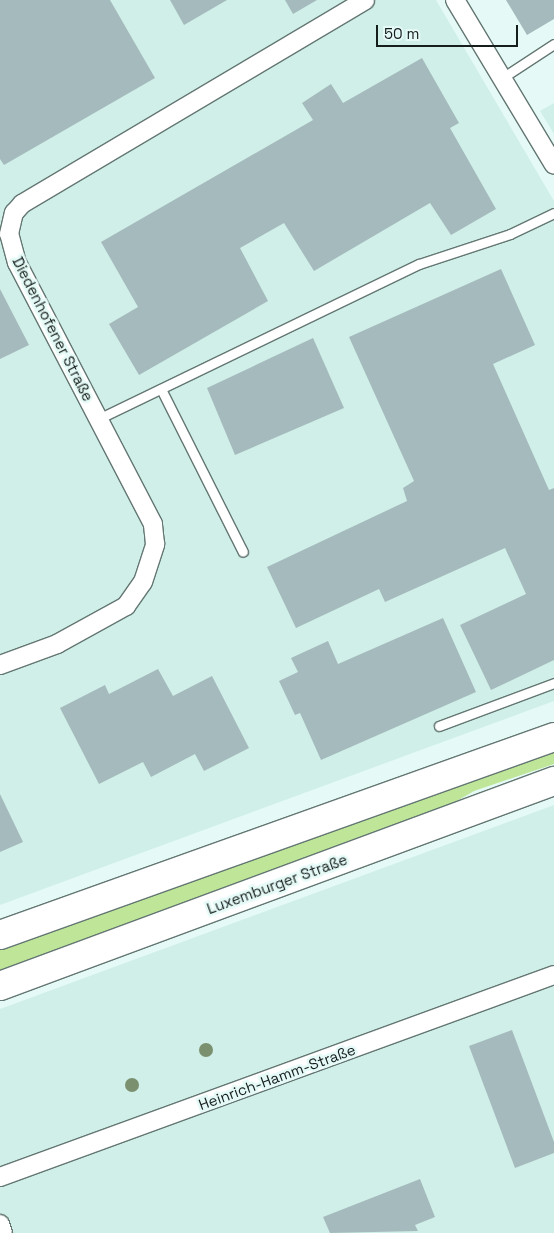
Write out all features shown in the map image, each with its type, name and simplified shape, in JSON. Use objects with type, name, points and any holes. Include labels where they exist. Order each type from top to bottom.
[{"type":"main road","points":[[0,935],[554,737]]},
{"type":"main road","name":"Luxemburger Straße","points":[[0,986],[554,781]]},
{"type":"street","name":"Diedenhofener Straße","points":[[0,665],[57,644],[113,616],[126,606],[143,582],[155,544],[153,524],[17,263],[9,234],[14,213],[22,204],[365,0]]},
{"type":"street","points":[[455,0],[554,165]]},
{"type":"street","name":"Heinrich-Hamm-Straße","points":[[0,1177],[554,975]]},
{"type":"street","points":[[0,1224],[3,1233]]},
{"type":"lane","points":[[502,78],[554,44]]},
{"type":"lane","points":[[98,419],[419,264],[510,234],[554,212]]},
{"type":"lane","points":[[161,389],[244,552]]},
{"type":"lane","points":[[439,726],[554,683]]},
{"type":"shaded area","points":[[0,0],[436,0],[554,201],[554,701],[0,905]]},
{"type":"shaded area","points":[[554,103],[554,134],[540,111]]},
{"type":"shaded area","points":[[554,805],[554,1233],[0,1233],[0,1009]]},
{"type":"green space","points":[[554,747],[554,764],[474,791],[431,816],[0,973],[0,948]]},
{"type":"building","points":[[0,0],[110,0],[155,78],[4,165],[0,159]]},
{"type":"building","points":[[170,0],[227,0],[184,25]]},
{"type":"building","points":[[285,0],[317,0],[293,14]]},
{"type":"building","points":[[506,0],[554,0],[554,19],[527,35]]},
{"type":"building","points":[[422,58],[459,123],[450,128],[496,209],[451,235],[430,203],[314,271],[284,223],[240,248],[268,301],[139,375],[109,324],[138,307],[101,242],[313,120],[302,103],[331,84],[343,103]]},
{"type":"building","points":[[501,269],[535,345],[493,364],[549,490],[554,488],[554,660],[491,690],[460,625],[526,594],[505,548],[385,602],[379,589],[296,628],[267,567],[407,501],[403,488],[414,481],[349,337]]},
{"type":"building","points":[[0,289],[29,345],[0,359]]},
{"type":"building","points":[[313,338],[344,408],[235,455],[207,388]]},
{"type":"building","points":[[443,618],[476,692],[321,760],[300,713],[295,715],[279,681],[298,672],[291,658],[328,641],[338,664]]},
{"type":"building","points":[[158,669],[173,696],[212,676],[249,748],[204,771],[195,754],[151,777],[143,762],[99,784],[60,708],[105,685],[109,694]]},
{"type":"building","points":[[0,794],[23,842],[0,852]]},
{"type":"building","points":[[512,1030],[554,1142],[554,1153],[515,1168],[469,1046]]},
{"type":"building","points":[[420,1179],[435,1217],[415,1225],[418,1231],[330,1233],[323,1217]]}]
